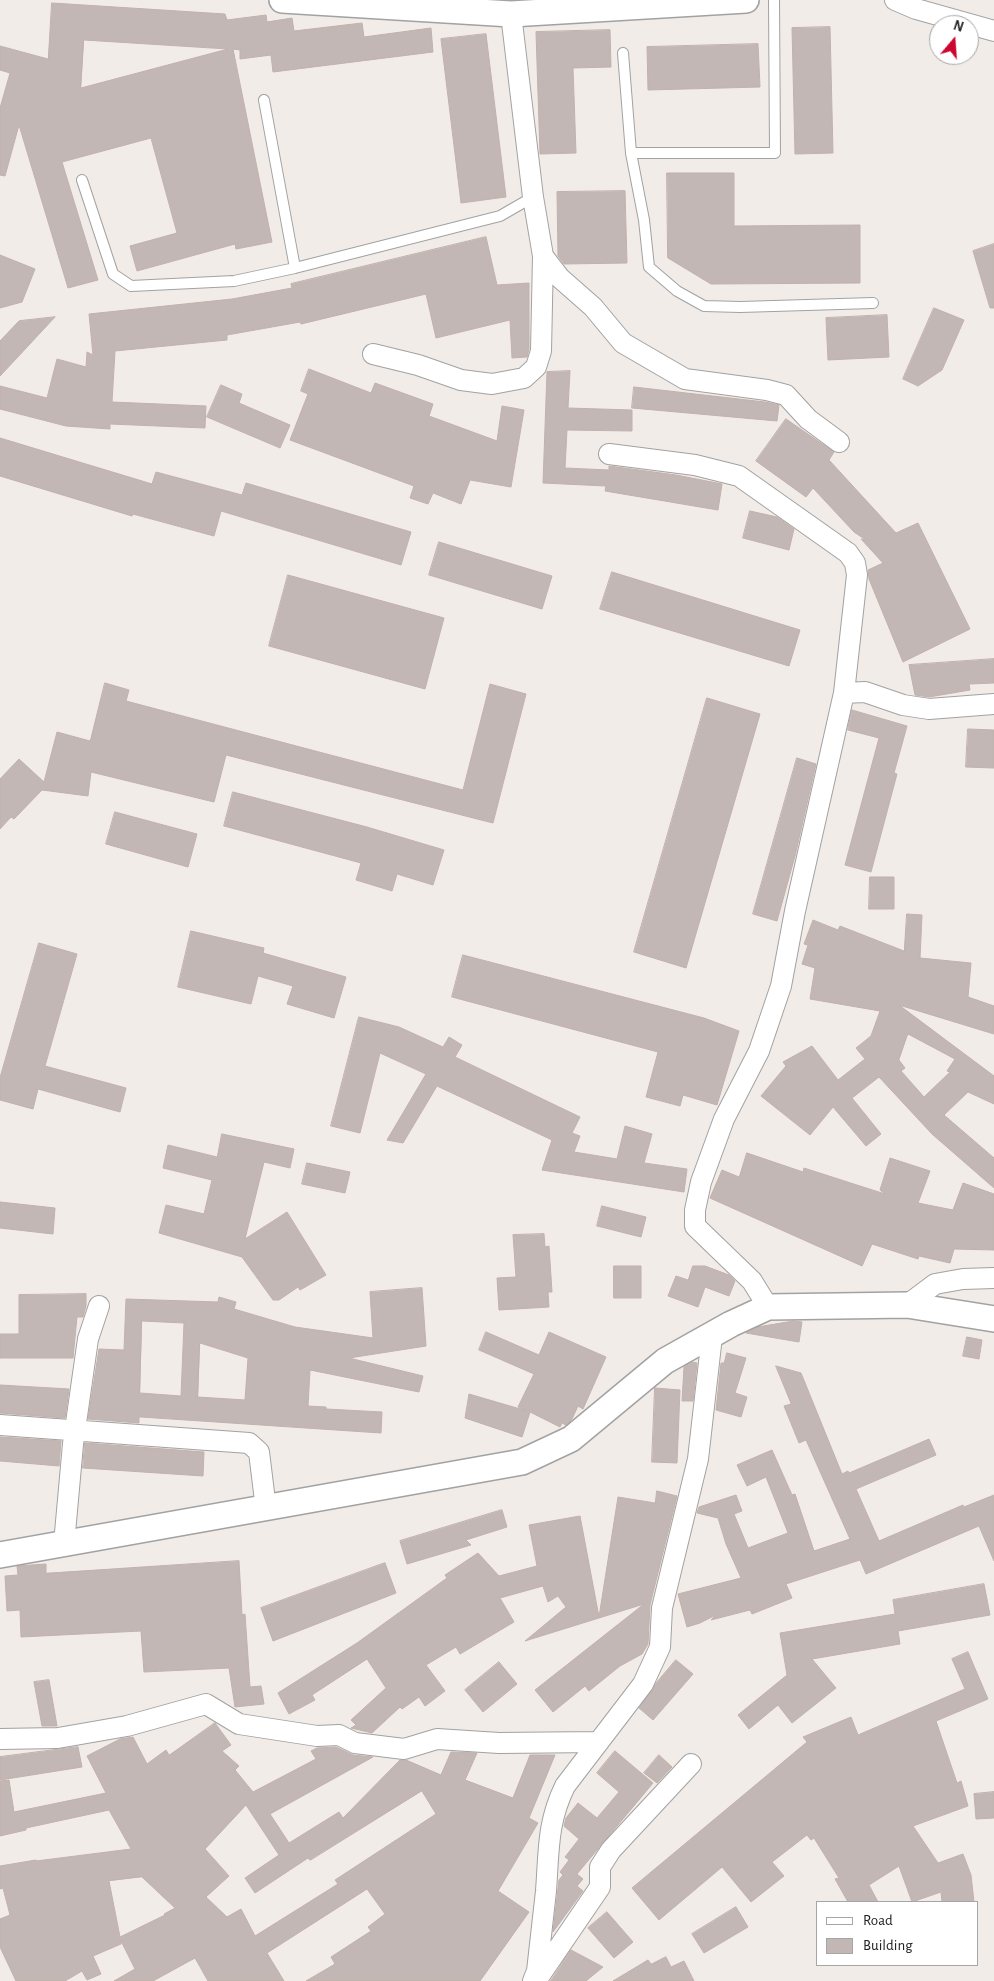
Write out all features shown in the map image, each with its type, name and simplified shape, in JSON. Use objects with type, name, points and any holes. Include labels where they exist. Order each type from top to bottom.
[{"type":"street","points":[[282,0],[511,14],[606,4],[746,0]]},
{"type":"street","points":[[895,0],[916,10],[994,31]]},
{"type":"street","points":[[373,354],[418,365],[461,380],[492,384],[524,378],[536,367],[541,351],[543,256],[533,197],[511,14]]},
{"type":"street","points":[[543,256],[560,278],[593,307],[623,343],[685,378],[767,390],[786,395],[808,418],[839,442]]},
{"type":"street","points":[[609,454],[695,465],[739,476],[848,553],[855,563],[857,575],[844,693],[795,911],[781,986],[759,1051],[724,1119],[701,1182],[695,1210],[695,1226],[752,1281],[768,1306]]},
{"type":"street","points":[[844,693],[864,692],[904,705],[929,709],[994,704]]},
{"type":"street","points":[[907,1305],[935,1284],[963,1279],[994,1278]]},
{"type":"street","points":[[0,1555],[522,1462],[571,1439],[665,1361],[731,1324],[768,1306],[810,1304],[907,1305],[994,1320]]},
{"type":"street","points":[[64,1544],[65,1513],[88,1339],[99,1306]]},
{"type":"street","points":[[535,1981],[546,1891],[549,1830],[557,1802],[565,1786],[643,1684],[660,1647],[662,1608],[698,1459],[712,1336]]},
{"type":"street","points":[[0,1424],[249,1443],[259,1452],[266,1509]]},
{"type":"street","points":[[0,1739],[66,1736],[127,1726],[206,1704],[238,1724],[317,1736],[339,1735],[355,1743],[404,1750],[437,1739],[499,1743],[598,1742]]},
{"type":"street","points":[[535,1981],[600,1887],[600,1867],[611,1850],[691,1764]]},
{"type":"lane","points":[[631,153],[775,153],[774,0]]},
{"type":"lane","points":[[623,53],[631,153],[644,220],[649,267],[677,291],[704,306],[874,304]]},
{"type":"lane","points":[[264,100],[295,268]]},
{"type":"lane","points":[[82,180],[113,274],[131,286],[234,281],[295,268],[500,216],[533,197]]},
{"type":"building","points":[[52,3],[225,14],[227,20],[266,15],[267,22],[292,18],[294,31],[362,23],[364,37],[431,28],[433,52],[273,72],[271,55],[240,59],[240,50],[233,49],[272,242],[236,249],[235,244],[137,271],[130,246],[177,233],[151,138],[62,162],[98,280],[68,288],[19,125],[5,176],[0,175],[0,108],[10,73],[0,70],[0,46],[48,59]],"holes":[[[84,40],[228,49],[81,88]]]},
{"type":"building","points":[[830,27],[833,153],[795,154],[792,28]]},
{"type":"building","points":[[610,30],[611,67],[573,68],[576,153],[540,154],[536,32]]},
{"type":"building","points":[[486,34],[506,197],[461,203],[441,39]]},
{"type":"building","points":[[758,44],[760,87],[648,90],[647,47]]},
{"type":"building","points":[[667,173],[734,173],[734,226],[860,225],[860,283],[711,284],[668,258]]},
{"type":"building","points":[[625,191],[627,263],[564,264],[558,256],[557,192]]},
{"type":"building","points":[[486,237],[497,285],[529,283],[529,349],[527,357],[512,358],[510,320],[436,338],[426,294],[301,324],[300,322],[227,335],[227,340],[115,351],[112,402],[206,406],[205,428],[110,424],[110,429],[66,426],[0,409],[0,386],[47,398],[57,359],[86,367],[87,352],[93,355],[89,314],[232,299],[292,288],[291,284]]},
{"type":"building","points":[[994,244],[994,308],[990,308],[973,251]]},
{"type":"building","points":[[0,255],[35,269],[22,302],[0,308]]},
{"type":"building","points":[[934,308],[964,320],[942,370],[918,386],[903,379]]},
{"type":"building","points":[[887,315],[889,357],[828,360],[826,318]]},
{"type":"building","points":[[55,317],[0,376],[0,341],[19,321]]},
{"type":"building","points":[[309,369],[371,393],[375,383],[433,404],[429,416],[497,441],[502,406],[524,410],[511,487],[470,480],[461,504],[433,493],[428,504],[410,498],[414,486],[290,440],[308,394],[301,391]]},
{"type":"building","points":[[570,371],[568,408],[632,410],[632,431],[567,430],[565,468],[609,470],[609,466],[676,475],[722,484],[718,510],[605,491],[606,486],[543,483],[547,372]]},
{"type":"building","points":[[221,385],[242,394],[239,403],[290,425],[280,448],[207,417]]},
{"type":"building","points":[[634,387],[779,405],[777,421],[632,408]]},
{"type":"building","points":[[786,419],[834,452],[829,460],[896,533],[918,523],[970,629],[903,662],[869,579],[868,570],[883,563],[861,539],[866,540],[854,532],[813,488],[806,497],[756,461]]},
{"type":"building","points":[[0,438],[152,484],[156,472],[242,495],[246,483],[411,532],[401,565],[221,511],[214,536],[133,514],[132,516],[0,476]]},
{"type":"building","points":[[750,511],[777,517],[794,529],[789,550],[743,538]]},
{"type":"building","points":[[439,542],[552,576],[542,609],[429,575]]},
{"type":"building","points":[[612,572],[800,630],[789,666],[600,609]]},
{"type":"building","points":[[288,575],[444,618],[425,689],[269,646]]},
{"type":"building","points":[[994,659],[994,683],[969,684],[970,690],[929,697],[915,695],[909,665]]},
{"type":"building","points":[[105,683],[129,690],[126,701],[463,790],[490,684],[526,694],[493,823],[226,755],[214,802],[91,772],[88,796],[42,790],[14,819],[11,817],[0,829],[0,779],[19,759],[44,782],[57,732],[90,741]]},
{"type":"building","points":[[707,698],[760,714],[686,968],[634,952]]},
{"type":"building","points":[[852,710],[907,726],[894,773],[897,774],[871,872],[845,865],[879,738],[848,730]]},
{"type":"building","points":[[968,729],[994,730],[994,768],[966,767]]},
{"type":"building","points":[[797,758],[816,764],[795,856],[777,921],[753,914]]},
{"type":"building","points":[[233,792],[367,827],[444,850],[433,885],[397,874],[392,891],[356,880],[361,863],[224,826]]},
{"type":"building","points":[[115,812],[197,834],[188,867],[106,844]]},
{"type":"building","points":[[870,877],[894,877],[894,909],[869,909]]},
{"type":"building","points":[[907,914],[922,915],[920,958],[971,963],[968,997],[994,1006],[994,1034],[899,1005],[994,1076],[994,1104],[968,1092],[944,1115],[994,1158],[994,1188],[932,1134],[879,1077],[852,1098],[881,1134],[866,1146],[833,1107],[810,1135],[761,1096],[786,1066],[783,1062],[812,1046],[838,1080],[865,1059],[856,1048],[871,1036],[880,1011],[810,999],[815,968],[802,964],[808,945],[804,944],[813,920],[838,930],[840,926],[904,951]],"holes":[[[908,1034],[955,1059],[947,1071],[950,1072],[924,1097],[901,1071],[905,1068],[899,1060]]]},
{"type":"building","points":[[191,931],[264,948],[263,953],[346,977],[334,1018],[287,1004],[293,986],[258,976],[251,1004],[178,987]]},
{"type":"building","points":[[39,943],[77,954],[45,1066],[126,1088],[120,1112],[38,1089],[33,1109],[0,1100],[0,1078]]},
{"type":"building","points":[[463,955],[704,1018],[739,1031],[717,1105],[683,1095],[680,1106],[646,1097],[658,1052],[452,997]]},
{"type":"building","points":[[359,1017],[399,1027],[443,1047],[449,1037],[462,1045],[455,1057],[580,1117],[572,1133],[580,1136],[574,1152],[617,1159],[625,1126],[652,1134],[644,1163],[687,1169],[684,1192],[542,1170],[552,1140],[437,1086],[403,1143],[387,1140],[426,1074],[380,1053],[360,1133],[331,1126]]},
{"type":"building","points":[[222,1134],[294,1149],[290,1168],[264,1162],[245,1239],[287,1212],[326,1275],[300,1290],[298,1287],[279,1300],[273,1300],[242,1257],[159,1233],[166,1205],[204,1214],[212,1180],[163,1168],[168,1145],[217,1157]]},
{"type":"building","points":[[747,1153],[803,1172],[804,1168],[885,1194],[880,1190],[890,1158],[930,1171],[918,1203],[953,1210],[963,1183],[994,1194],[994,1250],[954,1249],[950,1263],[919,1256],[918,1259],[872,1244],[862,1266],[710,1198],[722,1170],[739,1177]]},
{"type":"building","points":[[307,1163],[350,1172],[345,1193],[302,1184]]},
{"type":"building","points":[[0,1202],[55,1208],[53,1234],[0,1228]]},
{"type":"building","points":[[602,1206],[646,1217],[641,1237],[597,1226]]},
{"type":"building","points":[[544,1234],[545,1247],[549,1246],[552,1292],[548,1292],[549,1307],[499,1310],[497,1278],[516,1277],[513,1235]]},
{"type":"building","points":[[614,1266],[641,1266],[641,1298],[614,1298]]},
{"type":"building","points":[[693,1266],[705,1266],[729,1275],[735,1281],[729,1296],[705,1287],[698,1307],[668,1296],[676,1276],[688,1280]]},
{"type":"building","points":[[422,1288],[426,1346],[349,1358],[423,1376],[419,1392],[310,1370],[308,1406],[326,1407],[326,1409],[382,1412],[381,1433],[141,1417],[139,1417],[139,1423],[88,1419],[99,1349],[124,1350],[126,1299],[218,1302],[219,1297],[236,1302],[234,1309],[295,1327],[373,1338],[370,1292]],"holes":[[[142,1321],[184,1323],[181,1396],[140,1393]],[[200,1343],[248,1358],[245,1400],[198,1397]]]},
{"type":"building","points":[[86,1294],[86,1306],[83,1317],[77,1317],[73,1358],[0,1358],[0,1334],[19,1334],[19,1295]]},
{"type":"building","points":[[794,1321],[802,1322],[799,1342],[746,1333],[758,1327]]},
{"type":"building","points":[[486,1332],[539,1355],[549,1332],[606,1357],[583,1409],[578,1406],[572,1419],[566,1425],[562,1423],[560,1427],[530,1412],[522,1437],[465,1418],[469,1394],[527,1411],[518,1407],[534,1374],[479,1350]]},
{"type":"building","points":[[967,1337],[982,1340],[979,1359],[963,1356]]},
{"type":"building","points":[[727,1353],[746,1358],[735,1393],[747,1397],[741,1417],[716,1410],[721,1363],[724,1363]]},
{"type":"building","points":[[692,1362],[697,1363],[693,1401],[682,1401],[684,1367]]},
{"type":"building","points":[[776,1366],[801,1373],[842,1474],[848,1471],[849,1473],[929,1439],[936,1455],[856,1489],[879,1541],[963,1505],[964,1507],[994,1495],[994,1561],[979,1526],[866,1574],[860,1560],[786,1584],[792,1598],[752,1614],[750,1610],[711,1620],[716,1615],[687,1627],[678,1594],[741,1578],[726,1544],[718,1518],[697,1513],[699,1507],[736,1495],[742,1511],[734,1514],[748,1548],[788,1533],[766,1477],[747,1486],[737,1465],[772,1450],[792,1495],[795,1494],[814,1551],[850,1539],[806,1440],[799,1443],[784,1406],[791,1404]]},
{"type":"building","points":[[0,1385],[69,1389],[65,1418],[0,1413]]},
{"type":"building","points":[[655,1388],[680,1390],[677,1463],[652,1462]]},
{"type":"building","points":[[0,1437],[61,1441],[59,1466],[0,1461]]},
{"type":"building","points":[[85,1443],[204,1452],[203,1476],[83,1468]]},
{"type":"building","points":[[657,1491],[677,1496],[650,1605],[648,1644],[642,1654],[620,1666],[589,1691],[585,1686],[553,1712],[535,1690],[644,1604],[525,1641],[566,1607],[558,1596],[548,1602],[543,1586],[500,1598],[514,1622],[460,1654],[456,1647],[426,1665],[445,1691],[425,1706],[419,1697],[402,1709],[400,1707],[372,1733],[351,1728],[356,1725],[351,1720],[386,1688],[367,1659],[312,1695],[315,1700],[289,1714],[278,1693],[357,1643],[447,1578],[445,1575],[478,1553],[499,1576],[537,1566],[529,1525],[580,1516],[599,1617],[618,1497],[655,1503]]},
{"type":"building","points":[[502,1510],[507,1527],[466,1540],[471,1545],[407,1564],[400,1541]]},
{"type":"building","points":[[239,1561],[242,1615],[245,1614],[250,1687],[261,1686],[264,1704],[235,1707],[229,1668],[144,1672],[141,1631],[21,1637],[20,1610],[7,1611],[5,1576],[18,1575],[17,1566],[46,1564],[46,1573]]},
{"type":"building","points":[[385,1563],[396,1593],[273,1641],[261,1608]]},
{"type":"building","points":[[984,1584],[990,1615],[898,1631],[900,1644],[812,1659],[836,1688],[792,1723],[778,1705],[749,1729],[738,1715],[787,1675],[780,1633],[895,1614],[893,1600]]},
{"type":"building","points":[[968,1652],[988,1699],[936,1721],[957,1783],[961,1781],[968,1806],[913,1826],[938,1863],[963,1854],[971,1875],[974,1901],[942,1901],[941,1892],[912,1901],[899,1866],[869,1885],[877,1901],[847,1901],[835,1879],[839,1878],[814,1838],[811,1840],[807,1835],[772,1862],[784,1876],[751,1902],[722,1867],[659,1920],[632,1888],[807,1742],[803,1737],[851,1717],[858,1735],[965,1689],[952,1659]]},
{"type":"building","points":[[676,1660],[693,1674],[653,1720],[639,1708],[657,1682]]},
{"type":"building","points":[[499,1662],[517,1684],[483,1712],[465,1690]]},
{"type":"building","points":[[49,1680],[57,1726],[42,1726],[34,1682]]},
{"type":"building","points":[[215,1723],[231,1745],[222,1751],[239,1766],[235,1770],[253,1792],[316,1759],[311,1751],[317,1748],[336,1747],[353,1755],[373,1757],[270,1814],[289,1843],[339,1812],[343,1818],[400,1760],[406,1760],[441,1775],[451,1752],[477,1753],[465,1780],[513,1798],[530,1755],[555,1755],[529,1818],[538,1823],[498,1891],[529,1912],[480,1981],[306,1981],[335,1964],[331,1957],[371,1931],[368,1927],[385,1914],[367,1889],[267,1953],[284,1981],[208,1981],[195,1958],[153,1981],[114,1981],[135,1969],[121,1941],[121,1944],[93,1956],[101,1974],[87,1980],[82,1971],[65,1981],[16,1981],[0,1947],[0,1919],[10,1915],[3,1888],[0,1889],[0,1866],[131,1849],[109,1810],[26,1828],[26,1830],[0,1836],[0,1781],[9,1780],[14,1812],[106,1793],[87,1756],[120,1739],[133,1737],[147,1764],[166,1750],[169,1755]],"holes":[[[422,1791],[436,1814],[335,1880],[338,1884],[255,1936],[241,1909],[227,1917],[206,1897],[229,1876],[205,1849],[246,1805],[279,1855],[245,1878],[255,1893],[308,1858],[310,1860]],[[142,1877],[175,1908],[165,1915],[120,1937],[109,1881]]]},
{"type":"building","points":[[78,1747],[82,1767],[0,1780],[0,1757]]},
{"type":"building","points":[[615,1751],[653,1783],[577,1874],[583,1879],[577,1886],[583,1891],[553,1932],[559,1880],[563,1875],[560,1872],[569,1860],[565,1857],[579,1839],[564,1826],[566,1818],[578,1803],[597,1818],[619,1792],[597,1773]]},
{"type":"building","points":[[659,1755],[672,1767],[657,1783],[644,1773]]},
{"type":"building","points":[[994,1792],[994,1818],[976,1819],[974,1794]]},
{"type":"building","points":[[736,1907],[748,1927],[704,1953],[692,1934]]},
{"type":"building","points":[[607,1912],[633,1942],[614,1958],[588,1928]]},
{"type":"building","points":[[571,1950],[603,1967],[586,1981],[551,1981]]},
{"type":"building","points":[[666,1957],[671,1967],[684,1961],[694,1981],[613,1981],[648,1960],[651,1964]]}]
